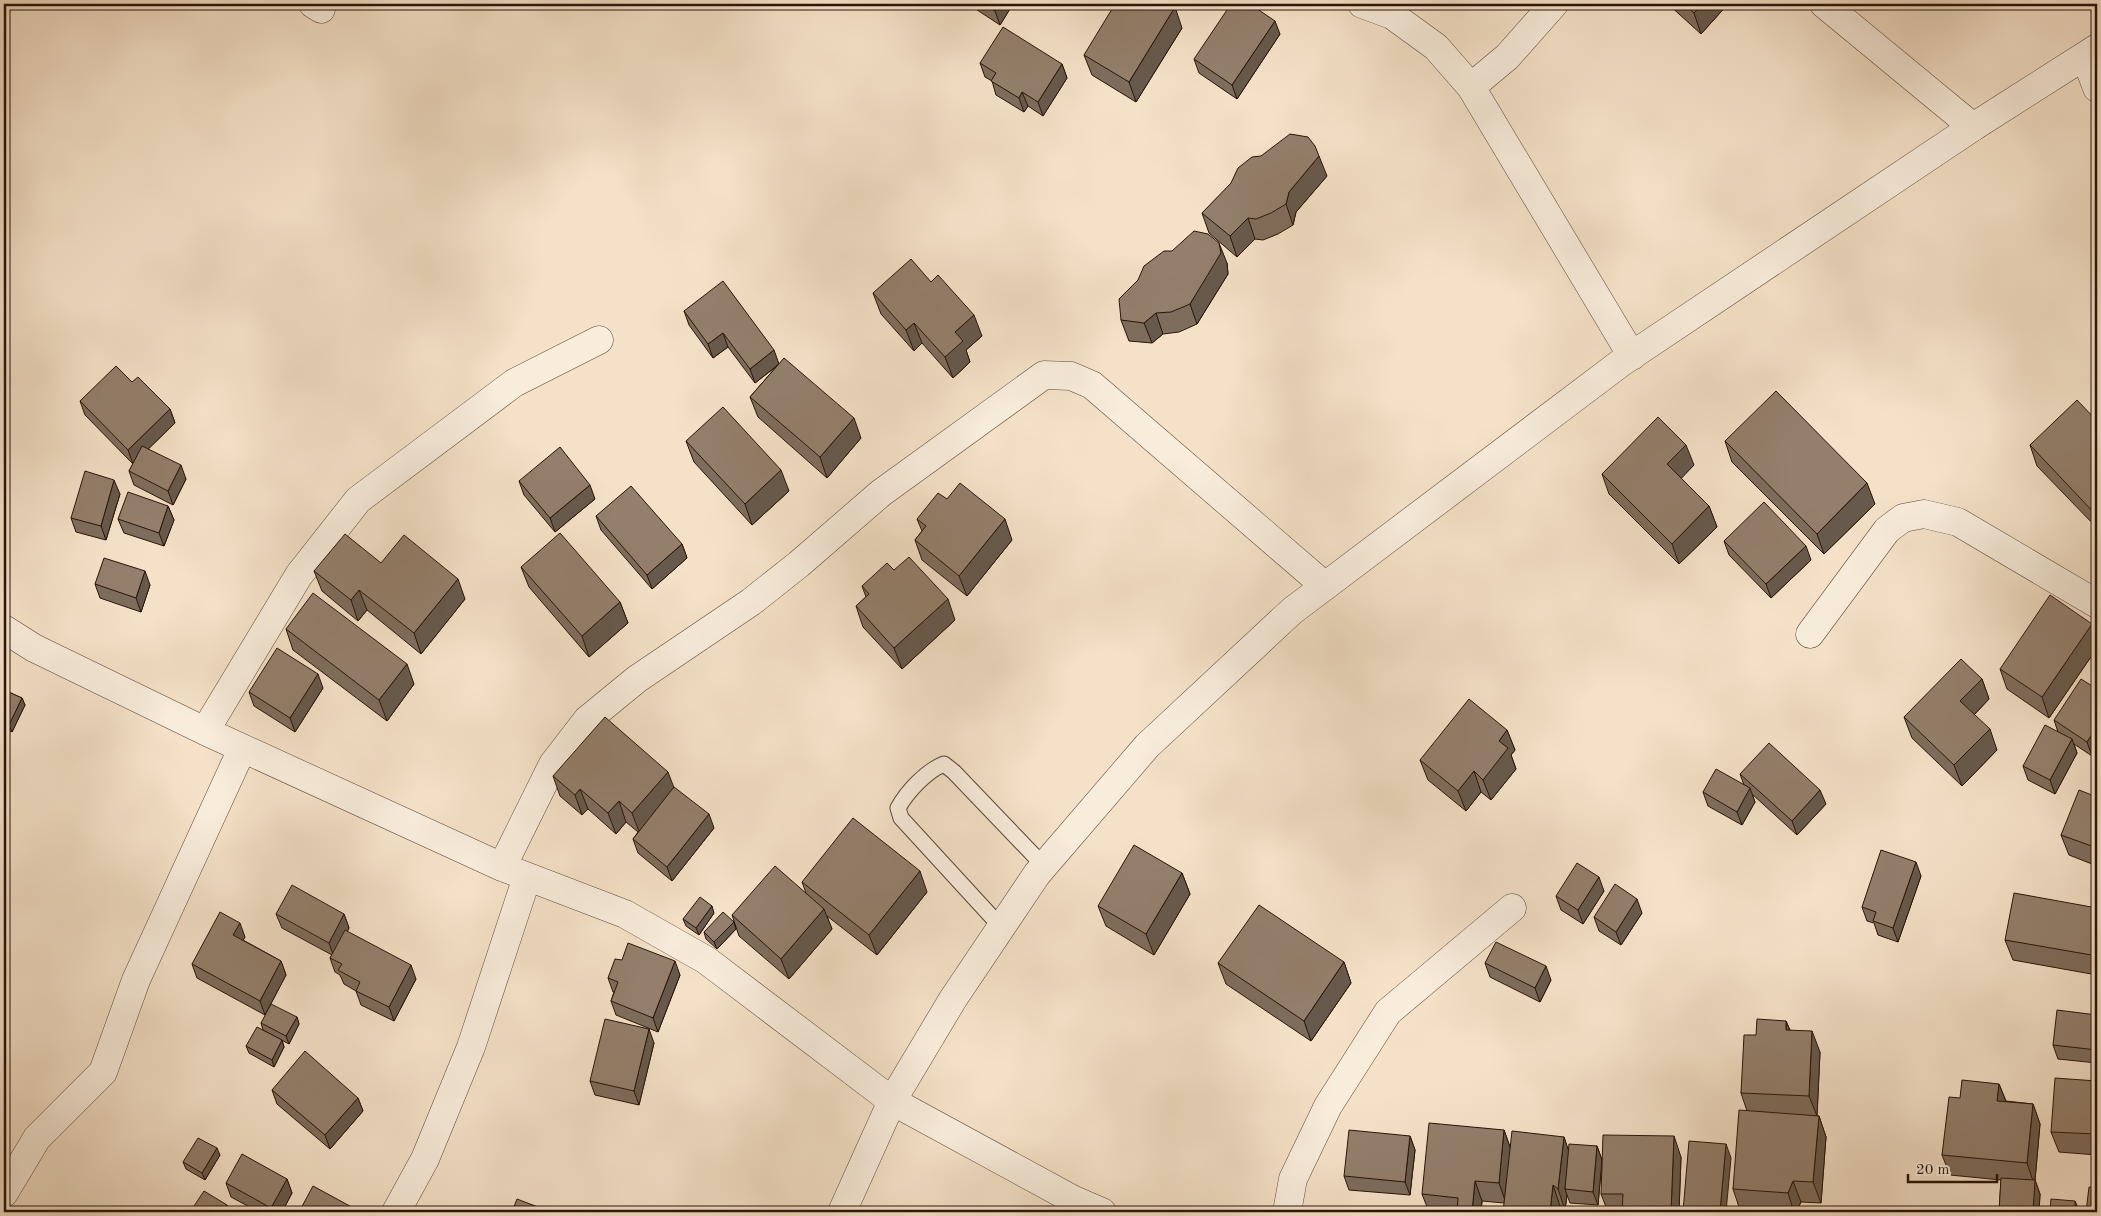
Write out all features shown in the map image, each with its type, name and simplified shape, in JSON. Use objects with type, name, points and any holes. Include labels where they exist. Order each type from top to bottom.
[{"type":"street","points":[[1362,4],[1392,15],[1436,47],[1471,87],[1632,356]]},
{"type":"street","points":[[1471,87],[1507,57],[1554,4]]},
{"type":"street","points":[[1824,4],[1973,127]]},
{"type":"street","points":[[842,1212],[892,1102],[953,999],[1044,866],[1147,746],[1292,611],[1632,356],[1973,127],[2091,52],[2097,88]]},
{"type":"street","points":[[205,731],[299,575],[358,500],[514,383],[600,340]]},
{"type":"street","points":[[502,867],[553,764],[587,720],[637,679],[751,602],[799,564],[881,492],[1044,375],[1071,376],[1092,385],[1324,586]]},
{"type":"street","points":[[1810,634],[1887,530],[1902,518],[1924,514],[1958,522],[2097,604]]},
{"type":"street","points":[[4,629],[34,648],[242,748],[502,867],[625,914],[706,960],[892,1102],[1072,1199],[1102,1212]]},
{"type":"street","points":[[4,1193],[37,1138],[103,1072],[136,980],[242,748]]},
{"type":"street","points":[[396,1212],[425,1159],[471,1047],[527,877]]},
{"type":"street","points":[[1287,1212],[1294,1180],[1328,1106],[1388,1012],[1512,908]]},
{"type":"lane","points":[[1001,927],[901,818],[898,808],[903,798],[934,768],[944,764],[954,772],[1044,866]]},
{"type":"building","points":[[984,4],[999,4],[995,11]]},
{"type":"building","points":[[1115,4],[1169,4],[1175,7],[1129,82],[1084,55]]},
{"type":"building","points":[[1231,4],[1250,4],[1275,21],[1232,85],[1194,59]]},
{"type":"building","points":[[1684,4],[1702,4],[1694,13]]},
{"type":"building","points":[[1003,27],[1062,64],[1038,102],[1022,92],[1019,98],[991,81],[996,73],[980,63]]},
{"type":"building","points":[[1290,134],[1308,137],[1315,146],[1319,156],[1289,192],[1286,204],[1256,219],[1248,218],[1230,236],[1202,213],[1231,183],[1238,168],[1252,157],[1261,156]]},
{"type":"building","points":[[1194,231],[1208,234],[1219,243],[1221,253],[1190,304],[1171,312],[1156,313],[1144,323],[1121,320],[1119,299],[1138,280],[1144,266],[1164,251],[1172,251]]},
{"type":"building","points":[[911,259],[931,282],[938,275],[974,315],[955,332],[963,341],[945,357],[914,323],[906,330],[873,293]]},
{"type":"building","points":[[723,281],[774,350],[750,369],[723,333],[708,344],[684,311]]},
{"type":"building","points":[[784,358],[854,418],[820,457],[750,397]]},
{"type":"building","points":[[116,366],[132,382],[138,377],[170,409],[128,450],[80,401]]},
{"type":"building","points":[[1776,391],[1867,483],[1817,534],[1725,441]]},
{"type":"building","points":[[2077,400],[2097,421],[2097,516],[2030,445]]},
{"type":"building","points":[[723,407],[781,470],[745,504],[686,441]]},
{"type":"building","points":[[1658,417],[1686,445],[1667,464],[1709,506],[1672,544],[1602,474]]},
{"type":"building","points":[[142,446],[181,465],[168,491],[129,471]]},
{"type":"building","points":[[560,447],[590,485],[550,518],[519,481]]},
{"type":"building","points":[[85,471],[114,480],[101,526],[71,518]]},
{"type":"building","points":[[960,483],[1005,519],[959,576],[915,540],[926,526],[917,519],[938,493],[947,499]]},
{"type":"building","points":[[631,486],[682,544],[647,575],[596,516]]},
{"type":"building","points":[[128,492],[168,506],[159,533],[118,519]]},
{"type":"building","points":[[1764,502],[1806,546],[1766,584],[1724,541]]},
{"type":"building","points":[[560,533],[620,602],[582,636],[521,567]]},
{"type":"building","points":[[345,534],[381,563],[404,535],[458,579],[414,633],[359,590],[351,600],[314,571]]},
{"type":"building","points":[[909,557],[948,599],[894,648],[856,606],[869,594],[862,586],[887,563],[894,570]]},
{"type":"building","points":[[104,558],[145,571],[136,598],[95,584]]},
{"type":"building","points":[[313,593],[407,664],[379,700],[286,629]]},
{"type":"building","points":[[2050,595],[2092,624],[2042,697],[2000,669]]},
{"type":"building","points":[[277,648],[318,674],[290,718],[249,692]]},
{"type":"building","points":[[1961,659],[1982,679],[1960,701],[1990,729],[1954,765],[1904,717]]},
{"type":"building","points":[[2081,679],[2097,689],[2097,726],[2087,742],[2054,720]]},
{"type":"building","points":[[4,690],[22,698],[9,725],[4,722]]},
{"type":"building","points":[[1469,699],[1507,730],[1499,741],[1508,748],[1483,780],[1474,771],[1458,791],[1420,760]]},
{"type":"building","points":[[605,717],[668,772],[632,813],[619,801],[608,813],[580,789],[575,795],[553,776]]},
{"type":"building","points":[[2045,725],[2072,739],[2050,780],[2023,766]]},
{"type":"building","points":[[1769,743],[1820,790],[1792,821],[1740,774]]},
{"type":"building","points":[[1716,769],[1750,788],[1737,812],[1703,792]]},
{"type":"building","points":[[674,787],[709,814],[667,867],[633,839]]},
{"type":"building","points":[[2079,790],[2097,797],[2097,848],[2061,835]]},
{"type":"building","points":[[853,818],[920,871],[869,935],[802,882]]},
{"type":"building","points":[[1134,845],[1182,873],[1146,934],[1098,906]]},
{"type":"building","points":[[1881,850],[1916,862],[1893,928],[1873,921],[1876,912],[1862,907]]},
{"type":"building","points":[[1577,863],[1599,877],[1578,910],[1556,896]]},
{"type":"building","points":[[775,866],[824,909],[781,959],[732,915]]},
{"type":"building","points":[[1615,884],[1637,899],[1616,932],[1594,917]]},
{"type":"building","points":[[292,885],[344,914],[329,943],[276,914]]},
{"type":"building","points":[[2014,893],[2097,908],[2097,956],[2005,940]]},
{"type":"building","points":[[700,897],[712,906],[696,928],[683,919]]},
{"type":"building","points":[[1259,905],[1344,962],[1304,1021],[1218,963]]},
{"type":"building","points":[[220,912],[240,923],[233,935],[281,961],[260,1001],[192,964]]},
{"type":"building","points":[[723,912],[734,922],[714,942],[704,932]]},
{"type":"building","points":[[345,930],[411,965],[389,1007],[356,991],[360,982],[338,970],[342,964],[330,958]]},
{"type":"building","points":[[1496,942],[1546,966],[1535,988],[1485,963]]},
{"type":"building","points":[[628,943],[675,961],[653,1018],[611,1001],[618,982],[608,978],[615,959],[622,960]]},
{"type":"building","points":[[271,1004],[297,1017],[286,1036],[261,1023]]},
{"type":"building","points":[[2057,1010],[2097,1015],[2097,1050],[2053,1045]]},
{"type":"building","points":[[605,1019],[649,1029],[634,1091],[590,1081]]},
{"type":"building","points":[[1757,1019],[1786,1021],[1786,1030],[1812,1031],[1809,1096],[1741,1093],[1744,1035],[1756,1035]]},
{"type":"building","points":[[257,1027],[282,1040],[272,1060],[246,1046]]},
{"type":"building","points":[[305,1051],[358,1098],[325,1135],[272,1090]]},
{"type":"building","points":[[2055,1078],[2097,1081],[2097,1134],[2051,1132]]},
{"type":"building","points":[[1962,1080],[1999,1084],[1997,1101],[2033,1104],[2027,1163],[1942,1155],[1949,1097],[1960,1098]]},
{"type":"building","points":[[1739,1110],[1819,1116],[1813,1182],[1793,1181],[1788,1193],[1733,1189]]},
{"type":"building","points":[[1429,1123],[1504,1130],[1499,1183],[1475,1181],[1472,1212],[1457,1212],[1458,1198],[1422,1194]]},
{"type":"building","points":[[1349,1130],[1410,1136],[1405,1182],[1344,1176]]},
{"type":"building","points":[[1512,1131],[1564,1137],[1558,1189],[1553,1185],[1550,1212],[1503,1212]]},
{"type":"building","points":[[1603,1135],[1674,1136],[1671,1212],[1622,1212],[1623,1194],[1601,1194]]},
{"type":"building","points":[[198,1138],[217,1148],[202,1173],[183,1162]]},
{"type":"building","points":[[1689,1141],[1726,1144],[1720,1212],[1683,1212]]},
{"type":"building","points":[[1569,1144],[1597,1146],[1593,1192],[1565,1189]]},
{"type":"building","points":[[242,1154],[287,1179],[271,1208],[226,1183]]},
{"type":"building","points":[[2001,1178],[2035,1180],[2033,1212],[1999,1212]]},
{"type":"building","points":[[313,1186],[359,1211],[299,1212]]},
{"type":"building","points":[[2089,1187],[2097,1188],[2097,1212],[2086,1212]]},
{"type":"building","points":[[204,1191],[227,1205],[223,1212],[190,1212]]},
{"type":"building","points":[[517,1199],[551,1212],[512,1212]]},
{"type":"building","points":[[2051,1199],[2075,1201],[2075,1212],[2050,1212]]},
{"type":"building","points":[[978,1209],[988,1212],[977,1212]]},
{"type":"building","points":[[1379,1210],[1396,1212],[1379,1212]]}]
